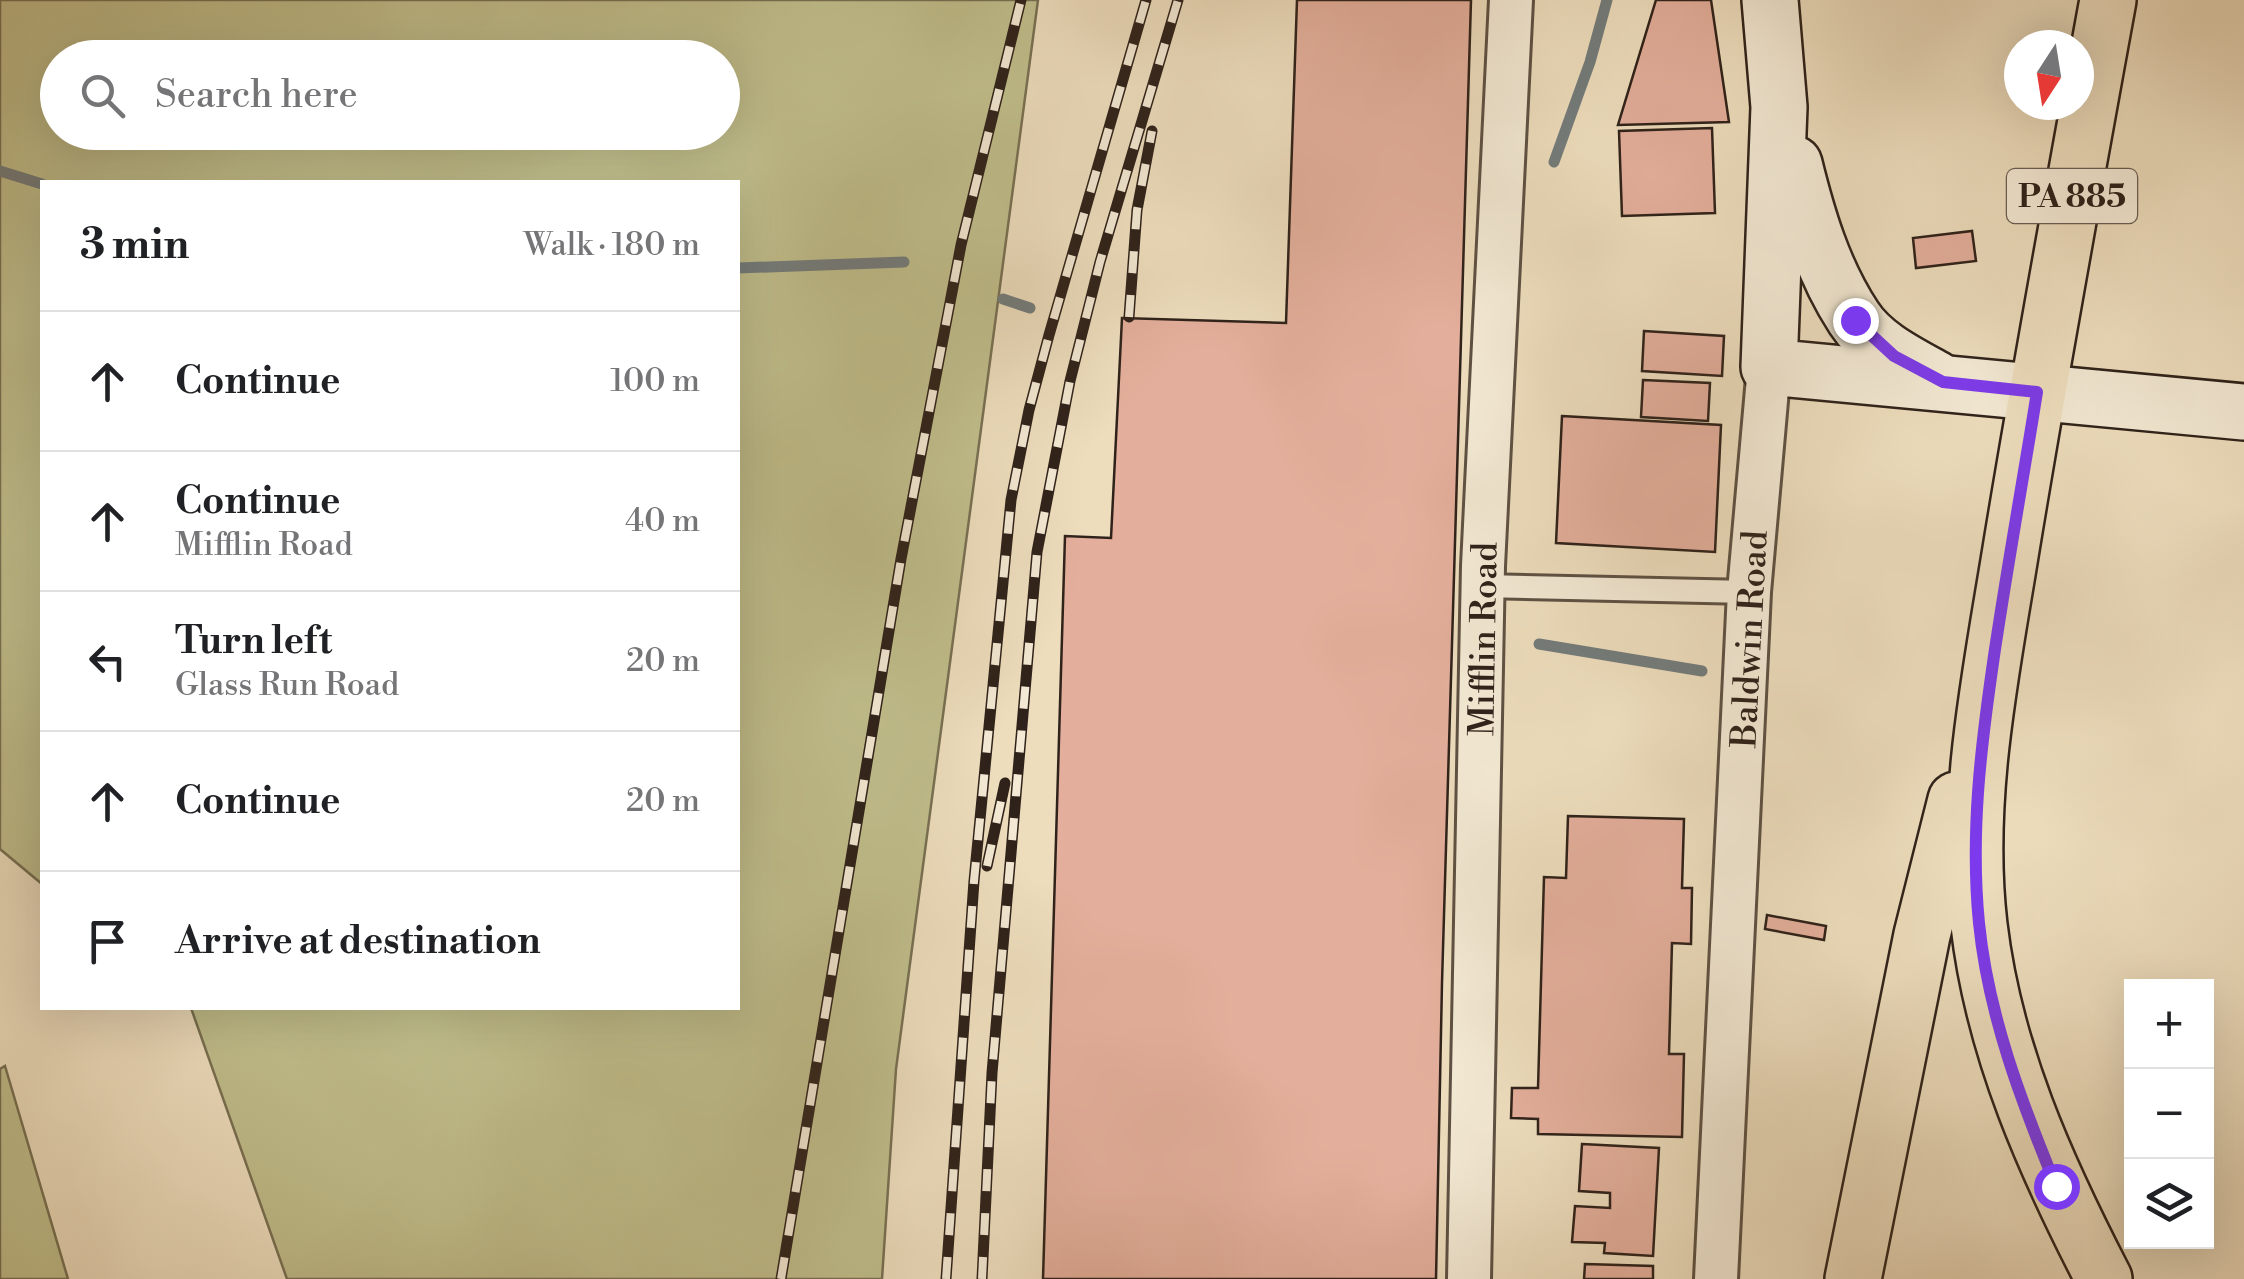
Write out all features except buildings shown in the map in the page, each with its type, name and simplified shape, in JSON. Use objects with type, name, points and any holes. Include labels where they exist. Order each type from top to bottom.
[{"type":"main road","name":"Baldwin Road","points":[[1769,367],[1779,107],[1770,0]]},
{"type":"main road","name":"PA 885","points":[[2104,1279],[2056,1186],[2017,1090],[1979,926],[1975,849],[1980,757],[1998,632],[2108,0]]},
{"type":"main road","points":[[1779,107],[1810,230],[1855,320],[1894,356],[1943,382]]},
{"type":"main road","points":[[1769,367],[2244,412]]},
{"type":"main road","points":[[1853,1279],[1922,935],[1998,632]]},
{"type":"street","name":"Mifflin Road","points":[[1469,1279],[1483,586],[1510,0]]},
{"type":"street","name":"Baldwin Road","points":[[1716,1279],[1749,592],[1769,367]]},
{"type":"lane","points":[[1483,586],[1749,592]]},
{"type":"shaded area","points":[[0,0],[1038,0],[896,1069],[882,1279],[287,1279],[192,1010],[740,1010],[740,180],[40,180],[40,882],[0,849]]},
{"type":"shaded area","points":[[5,1066],[68,1279],[0,1279],[0,1069]]},
{"type":"waterway","points":[[1554,162],[1590,62],[1607,0]]},
{"type":"waterway","points":[[0,171],[40,183]]},
{"type":"waterway","points":[[740,268],[904,262]]},
{"type":"waterway","points":[[1003,299],[1030,308]]},
{"type":"waterway","points":[[1539,644],[1702,671]]},
{"type":"railway","points":[[781,1279],[901,559],[961,245],[1021,0]]},
{"type":"railway","points":[[946,1279],[974,881],[1011,500],[1049,335],[1146,0]]},
{"type":"railway","points":[[982,1279],[992,1073],[1037,552],[1070,381],[1100,262],[1178,0]]},
{"type":"railway","points":[[1129,317],[1137,210],[1152,131]]},
{"type":"railway","points":[[987,866],[1005,783]]},
{"type":"route","points":[[1855,320],[1894,356],[1943,382],[2037,392],[1980,757],[1975,849],[1979,926],[1994,1004],[2017,1090],[2056,1186]]}]
